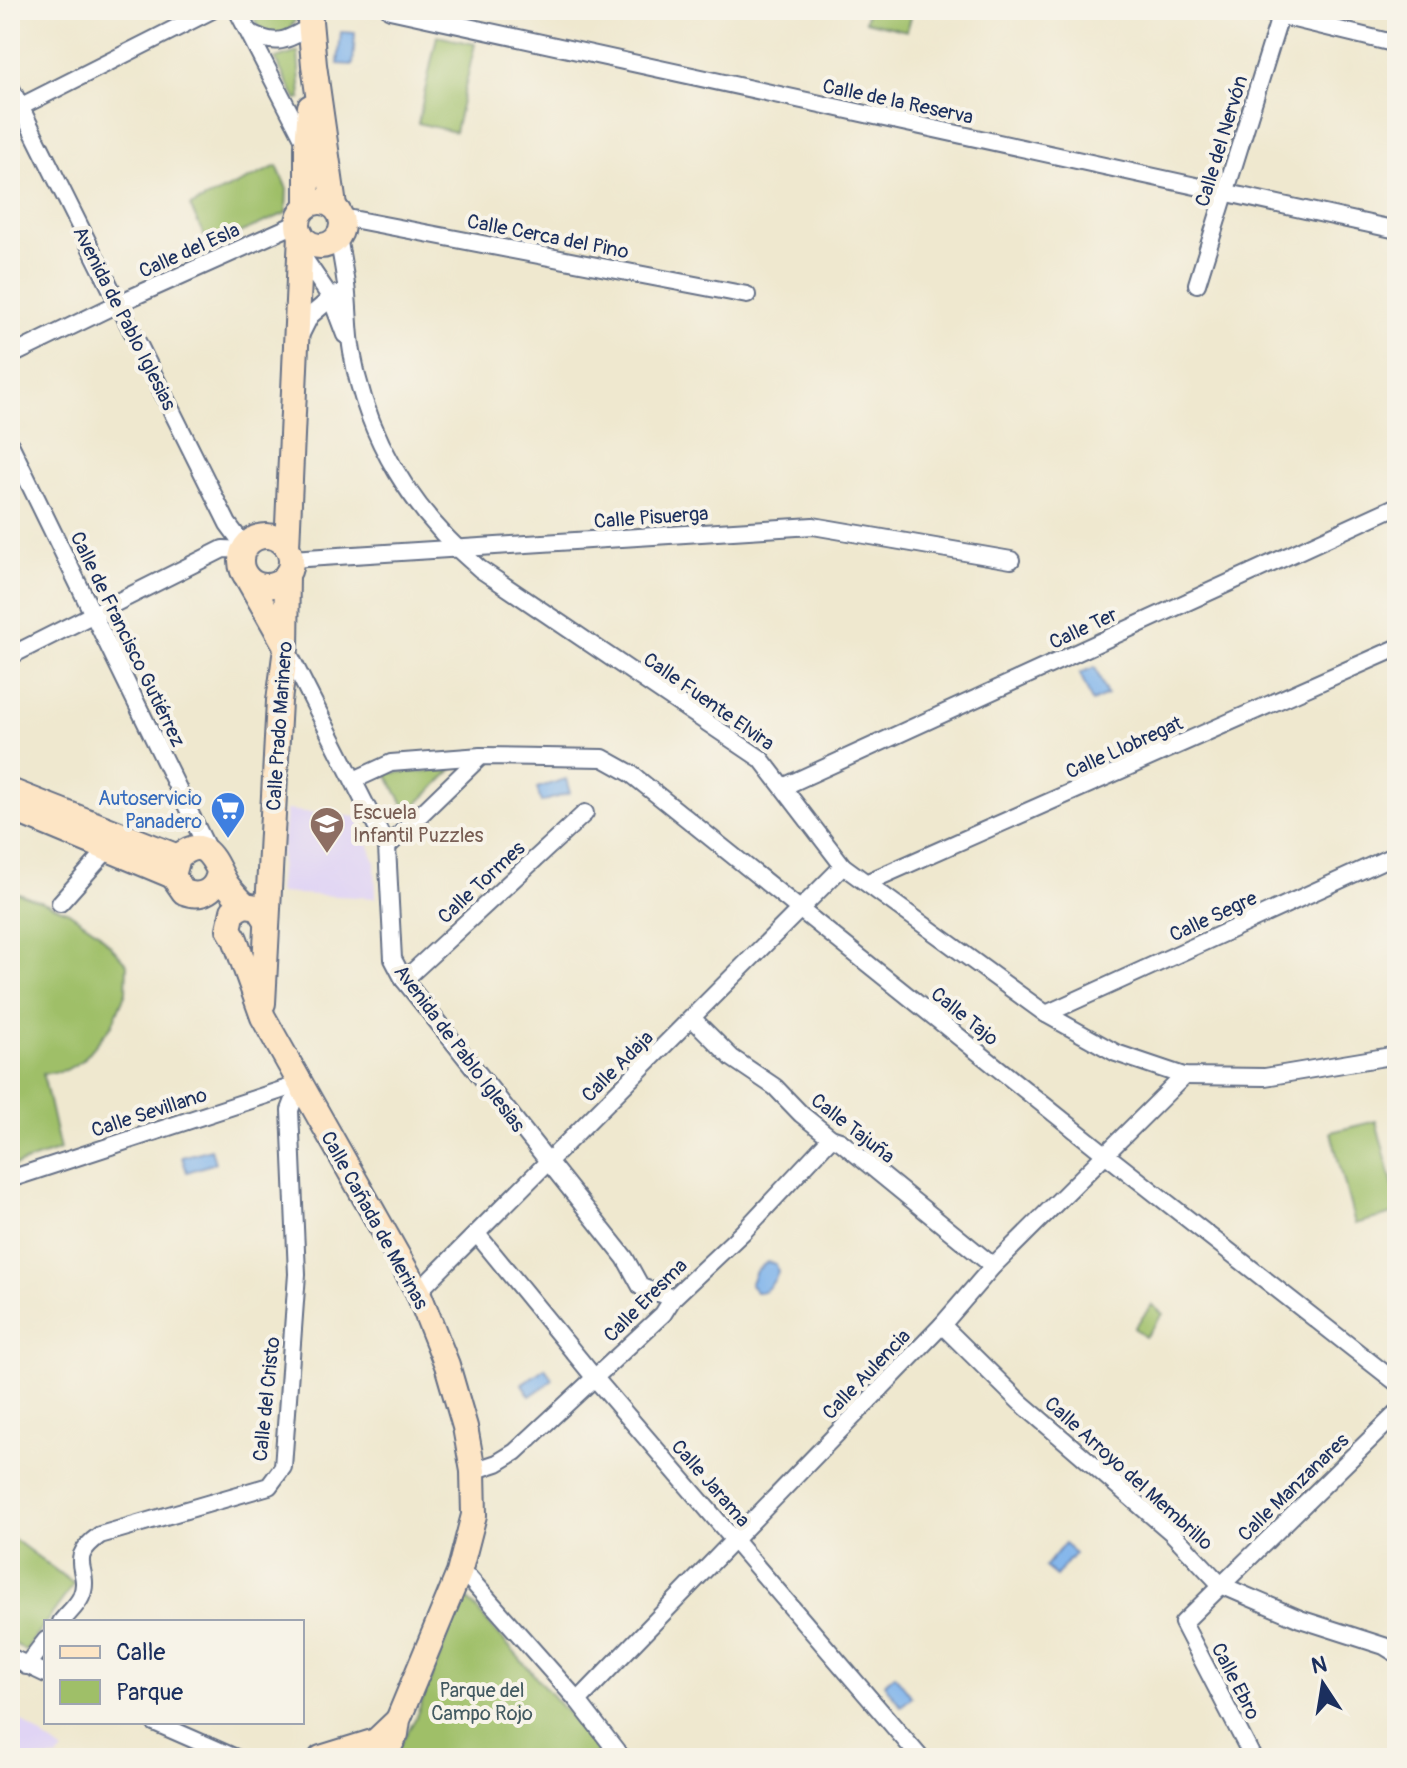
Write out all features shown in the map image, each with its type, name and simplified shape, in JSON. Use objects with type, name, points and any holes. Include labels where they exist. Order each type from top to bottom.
[{"type":"street","points":[[15,110],[212,10]]},
{"type":"street","points":[[237,10],[307,146]]},
{"type":"street","name":"Calle de la Reserva","points":[[390,10],[1397,230]]},
{"type":"street","points":[[1257,10],[1281,13],[1397,44]]},
{"type":"street","name":"Calle del Nervón","points":[[1197,284],[1281,13]]},
{"type":"street","name":"Calle Prado Marinero","points":[[249,32],[273,42],[286,40],[310,18]]},
{"type":"street","name":"Calle Prado Marinero","points":[[310,18],[314,65],[338,220]]},
{"type":"street","name":"Calle Prado Marinero","points":[[250,919],[268,877],[279,701],[286,648],[294,348],[314,65]]},
{"type":"street","name":"Avenida de Pablo Iglesias","points":[[10,86],[15,110],[228,524],[249,545]]},
{"type":"street","points":[[316,202],[338,220],[332,243],[315,245],[301,229],[316,202]]},
{"type":"street","name":"Calle Fuente Elvira","points":[[338,220],[352,351],[365,411],[410,494],[457,549],[480,569],[761,759],[785,786],[843,866],[1046,1014],[1116,1053],[1184,1076],[1265,1077],[1397,1055]]},
{"type":"street","name":"Calle Cerca del Pino","points":[[338,220],[747,295]]},
{"type":"street","points":[[301,229],[352,351]]},
{"type":"street","name":"Calle del Esla","points":[[10,356],[117,304],[301,229]]},
{"type":"street","points":[[294,348],[310,316],[346,284]]},
{"type":"street","name":"Calle de Francisco Gutiérrez","points":[[10,444],[214,862]]},
{"type":"street","name":"Calle Prado Marinero","points":[[249,545],[276,517],[289,492]]},
{"type":"street","name":"Calle Ter","points":[[785,786],[1397,506]]},
{"type":"street","name":"Calle Pisuerga","points":[[288,560],[813,526],[1011,560]]},
{"type":"street","points":[[10,656],[223,549],[249,545],[268,536],[279,539],[288,560],[279,582],[269,586],[257,585],[248,579],[242,570],[249,545]]},
{"type":"street","name":"Avenida de Pablo Iglesias","points":[[248,579],[387,847],[393,959],[404,980],[625,1258],[641,1287],[673,1298]]},
{"type":"street","name":"Calle Llobregat","points":[[868,882],[1397,648]]},
{"type":"street","points":[[387,847],[481,756]]},
{"type":"street","name":"Calle Tajo","points":[[354,780],[391,763],[481,756],[603,758],[630,773],[1105,1154],[1397,1383]]},
{"type":"street","points":[[10,791],[176,866],[184,892],[250,919],[263,1017]]},
{"type":"street","points":[[10,808],[108,849],[176,866]]},
{"type":"street","name":"Calle Tormes","points":[[404,980],[585,813]]},
{"type":"street","points":[[60,903],[108,849]]},
{"type":"street","points":[[176,866],[196,849],[214,862],[216,885],[197,895]]},
{"type":"street","name":"Calle Segre","points":[[1046,1014],[1397,854]]},
{"type":"street","name":"Calle Cañada de Merinas","points":[[214,862],[250,919],[263,1017],[418,1292],[447,1365],[465,1427],[473,1471],[474,1515],[459,1573],[398,1720],[396,1734],[383,1758]]},
{"type":"street","name":"Calle Adaja","points":[[418,1292],[843,866]]},
{"type":"street","name":"Calle Tajuña","points":[[692,1018],[732,1058],[775,1087],[801,1114],[831,1138],[840,1141],[993,1266]]},
{"type":"street","name":"Calle Aulencia","points":[[578,1701],[942,1325],[993,1266],[1184,1076]]},
{"type":"street","name":"Calle Sevillano","points":[[10,1179],[300,1084]]},
{"type":"street","name":"Calle del Cristo","points":[[63,1620],[81,1596],[80,1562],[85,1546],[100,1535],[269,1486],[283,1467],[297,1274],[290,1110],[300,1084]]},
{"type":"street","name":"Calle Eresma","points":[[473,1471],[497,1463],[515,1452],[663,1314],[673,1298],[743,1232],[831,1138]]},
{"type":"street","name":"Calle Jarama","points":[[477,1234],[594,1377],[919,1756]]},
{"type":"street","name":"Calle Arroyo del Membrillo","points":[[942,1325],[1020,1402],[1172,1533],[1221,1585],[1300,1619],[1384,1646],[1397,1654]]},
{"type":"street","name":"Calle Manzanares","points":[[1183,1623],[1397,1413]]},
{"type":"street","points":[[459,1573],[470,1579],[578,1701],[622,1758]]},
{"type":"street","name":"Calle Ebro","points":[[1183,1623],[1253,1758]]},
{"type":"street","points":[[26,1666],[44,1643]]},
{"type":"street","points":[[10,1657],[44,1673]]},
{"type":"street","name":"Calle Cañada de Merinas","points":[[330,1757],[376,1741],[398,1720]]},
{"type":"street","points":[[159,1724],[236,1758]]},
{"type":"shaded area","name":"Escuela Infantil Puzzles","points":[[286,810],[358,817],[375,862],[376,898],[278,893]]},
{"type":"shaded area","points":[[10,1712],[63,1752],[57,1758],[10,1758]]},
{"type":"green space","points":[[254,10],[296,10],[296,19],[287,32],[272,35],[258,26]]},
{"type":"green space","points":[[868,10],[913,10],[907,31],[865,21]]},
{"type":"green space","points":[[437,36],[475,44],[455,132],[418,123]]},
{"type":"green space","points":[[298,52],[301,98],[296,99],[275,59]]},
{"type":"green space","points":[[277,166],[287,189],[286,213],[209,246],[190,206]]},
{"type":"green space","points":[[452,770],[408,813],[386,773]]},
{"type":"green space","points":[[10,890],[67,911],[98,932],[127,964],[126,992],[112,1025],[83,1060],[66,1070],[43,1074],[60,1150],[10,1167]]},
{"type":"green space","points":[[1376,1121],[1397,1201],[1397,1213],[1355,1224],[1331,1132]]},
{"type":"green space","points":[[1152,1305],[1163,1314],[1145,1337],[1134,1328]]},
{"type":"green space","points":[[10,1536],[74,1584],[48,1620],[44,1620],[44,1625],[25,1651],[10,1640]]},
{"type":"green space","name":"Parque del Campo Rojo","points":[[464,1595],[570,1716],[602,1758],[392,1758],[415,1719]]},
{"type":"water","points":[[341,32],[355,33],[353,65],[338,64]]},
{"type":"water","points":[[1095,667],[1107,695],[1092,702],[1080,673]]},
{"type":"water","points":[[566,779],[570,793],[541,802],[537,788]]},
{"type":"water","points":[[211,1149],[215,1163],[187,1172],[182,1157]]},
{"type":"water","points":[[767,1262],[776,1264],[778,1272],[767,1289],[756,1292],[750,1285],[756,1271]]},
{"type":"water","points":[[545,1368],[553,1380],[530,1396],[522,1384]]},
{"type":"water","points":[[1064,1544],[1075,1553],[1056,1576],[1045,1567]]},
{"type":"water","points":[[895,1675],[912,1697],[901,1706],[884,1684]]},
{"type":"place","name":"Autoservicio Panadero","points":[[228,840]]},
{"type":"place","name":"Escuela Infantil Puzzles","points":[[327,855]]}]
